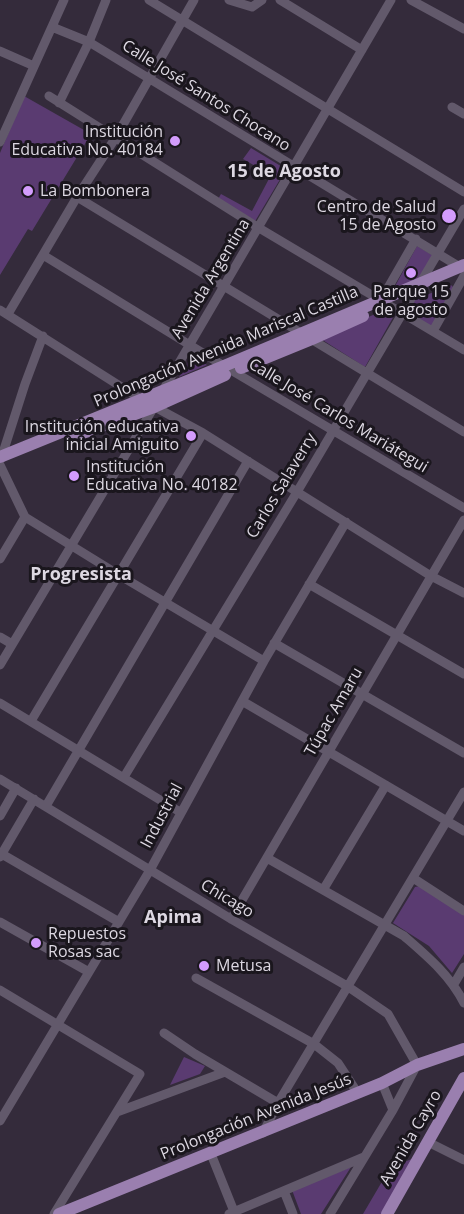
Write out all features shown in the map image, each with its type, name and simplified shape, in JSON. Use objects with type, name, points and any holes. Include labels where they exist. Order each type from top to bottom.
[{"type":"main road","name":"Prolongación Avenida Mariscal Castilla","points":[[0,461],[142,400],[228,369],[463,270]]},
{"type":"main road","name":"Prolongación Avenida Mariscal Castilla","points":[[0,461],[154,407],[228,369]]},
{"type":"main road","name":"Prolongación Avenida Jesús","points":[[57,1214],[263,1133],[382,1083],[417,1065],[464,1049]]},
{"type":"main road","name":"Avenida Cayro","points":[[387,1214],[464,1077]]},
{"type":"street","points":[[0,142],[64,0]]},
{"type":"street","points":[[59,103],[89,42],[106,0]]},
{"type":"street","points":[[149,0],[464,192]]},
{"type":"street","points":[[194,0],[116,138],[77,197],[43,255],[4,312],[142,400],[203,433],[431,576],[464,593]]},
{"type":"street","points":[[229,0],[252,7],[262,0]]},
{"type":"street","points":[[280,0],[362,50]]},
{"type":"street","name":"Avenida Argentina","points":[[0,665],[154,407],[391,0]]},
{"type":"street","points":[[411,0],[464,29]]},
{"type":"street","name":"Calle José Santos Chocano","points":[[52,27],[89,42],[294,168],[416,239],[463,270]]},
{"type":"street","points":[[0,51],[34,66]]},
{"type":"street","points":[[49,96],[259,228],[464,350]]},
{"type":"street","points":[[452,108],[464,114]]},
{"type":"street","points":[[77,197],[464,432]]},
{"type":"street","name":"Carlos Salaverry","points":[[124,777],[297,492],[464,209]]},
{"type":"street","points":[[385,302],[416,239]]},
{"type":"street","name":"Calle José Carlos Mariátegui","points":[[43,255],[228,369],[464,508]]},
{"type":"street","points":[[433,331],[463,270]]},
{"type":"street","points":[[43,336],[0,461],[25,517],[264,661]]},
{"type":"street","points":[[31,721],[203,433]]},
{"type":"street","points":[[46,806],[248,461]]},
{"type":"street","points":[[0,559],[25,517]]},
{"type":"street","name":"Túpac Amaru","points":[[231,919],[464,520]]},
{"type":"street","name":"Industrial","points":[[0,1121],[150,870],[274,643],[346,522]]},
{"type":"street","points":[[309,584],[464,674]]},
{"type":"street","points":[[0,637],[12,644]]},
{"type":"street","points":[[274,643],[464,753]]},
{"type":"street","points":[[242,701],[464,831]]},
{"type":"street","points":[[0,703],[180,812]]},
{"type":"street","name":"Chicago","points":[[0,778],[231,919],[347,986],[388,1014],[417,1065]]},
{"type":"street","points":[[323,890],[386,785]]},
{"type":"street","points":[[0,816],[16,788]]},
{"type":"street","points":[[263,1133],[278,1103],[464,792]]},
{"type":"street","points":[[34,799],[0,855],[119,922]]},
{"type":"street","points":[[267,858],[404,936],[454,984],[464,1003]]},
{"type":"street","points":[[413,878],[464,911]]},
{"type":"street","points":[[0,922],[89,972]]},
{"type":"street","points":[[454,984],[464,967]]},
{"type":"street","points":[[196,978],[315,1044],[338,1063],[357,1092]]},
{"type":"street","points":[[0,990],[140,1074],[57,1214]]},
{"type":"street","points":[[164,1034],[278,1103]]},
{"type":"street","points":[[330,1214],[393,1110],[417,1065]]},
{"type":"street","points":[[117,1112],[225,1072]]},
{"type":"street","points":[[382,1083],[393,1110]]},
{"type":"street","points":[[428,1142],[464,1160]]},
{"type":"street","points":[[211,1154],[233,1213],[364,1157]]},
{"type":"street","points":[[284,1191],[293,1214]]},
{"type":"shaded area","name":"La Bombonera","points":[[24,96],[91,134],[32,231],[28,229],[0,275],[0,153]]},
{"type":"shaded area","points":[[251,148],[284,168],[285,171],[254,223],[217,201],[221,194],[252,211],[271,175],[243,159]]},
{"type":"shaded area","points":[[417,246],[434,256],[419,282],[396,290],[394,288]]},
{"type":"shaded area","points":[[451,285],[455,289],[432,327],[408,313],[414,300]]},
{"type":"shaded area","points":[[388,308],[395,314],[365,367],[321,339]]},
{"type":"shaded area","points":[[192,355],[207,365],[179,377]]},
{"type":"shaded area","points":[[420,886],[464,914],[464,954],[452,973],[429,946],[393,923],[415,887]]},
{"type":"shaded area","points":[[184,1057],[205,1066],[200,1074],[170,1085]]},
{"type":"shaded area","points":[[414,1158],[381,1214],[363,1214],[390,1168]]},
{"type":"shaded area","points":[[351,1167],[321,1214],[301,1214],[292,1190]]},
{"type":"place","name":"Institución Educativa No. 40184","points":[[175,141]]},
{"type":"place","name":"La Bombonera","points":[[28,191]]},
{"type":"place","name":"Centro de Salud 15 de Agosto","points":[[449,216]]},
{"type":"place","name":"Parque 15 de agosto","points":[[411,273]]},
{"type":"place","name":"Institución educativa inicial Amiguito","points":[[191,436]]},
{"type":"place","name":"Institución Educativa No. 40182","points":[[74,476]]},
{"type":"place","name":"Repuestos Rosas sac","points":[[36,943]]},
{"type":"place","name":"Metusa","points":[[204,966]]},
{"type":"district","name":"15 de Agosto","points":[[284,172]]},
{"type":"district","name":"Progresista","points":[[81,575]]},
{"type":"district","name":"Apima","points":[[173,918]]}]
